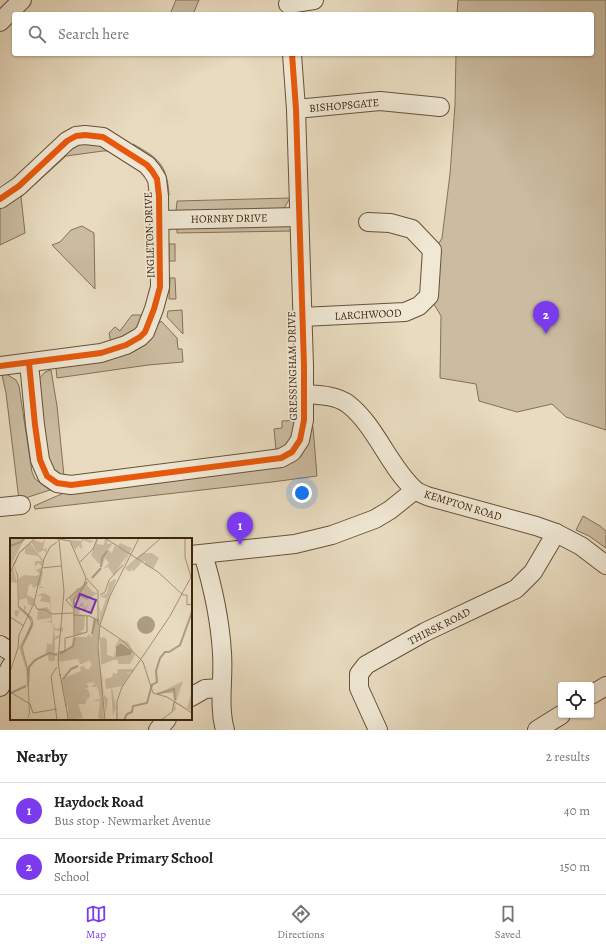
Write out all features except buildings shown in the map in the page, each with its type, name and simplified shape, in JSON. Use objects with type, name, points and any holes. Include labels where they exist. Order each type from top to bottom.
[{"type":"street","points":[[0,22],[22,0]]},
{"type":"street","points":[[287,6],[314,0]]},
{"type":"street","name":"GRESSINGHAM DRIVE","points":[[29,362],[40,460],[47,476],[57,483],[70,485],[281,458],[292,452],[300,440],[304,420],[296,109],[292,56]]},
{"type":"street","name":"BISHOPSGATE","points":[[296,109],[380,101],[440,107]]},
{"type":"street","name":"INGLETON DRIVE","points":[[0,199],[19,186],[67,141],[76,136],[97,136],[103,137],[126,151],[152,171],[156,179],[160,220],[160,287],[154,309],[145,332],[140,337],[126,345],[101,353],[0,366]]},
{"type":"street","name":"HORNBY DRIVE","points":[[160,220],[298,217]]},
{"type":"street","name":"LARCHWOOD","points":[[302,317],[405,312],[419,306],[429,296],[432,250],[412,229],[390,223],[368,222]]},
{"type":"street","name":"KEMPTON ROAD","points":[[304,394],[330,396],[347,404],[363,420],[400,473],[415,490],[430,497],[536,526],[556,533],[581,546],[606,565]]},
{"type":"street","points":[[225,730],[223,724],[221,688],[222,656],[220,626],[215,596],[197,554],[295,544],[332,535],[375,519],[390,510],[415,490]]},
{"type":"street","points":[[0,507],[21,505]]},
{"type":"street","name":"THIRSK ROAD","points":[[378,730],[359,688],[359,674],[366,665],[425,632],[516,589],[533,572],[556,533]]},
{"type":"street","points":[[0,645],[10,651]]},
{"type":"street","points":[[0,687],[10,668]]},
{"type":"street","points":[[594,693],[606,686]]},
{"type":"street","points":[[192,696],[205,689],[221,688]]},
{"type":"street","points":[[158,730],[166,720]]},
{"type":"shaded area","points":[[176,0],[199,0],[194,12],[171,12]]},
{"type":"shaded area","points":[[458,0],[606,0],[606,430],[566,417],[552,404],[517,412],[479,401],[476,384],[440,378],[441,316],[428,294],[432,255],[442,238],[450,174],[455,105],[456,56],[594,56],[594,12],[457,12]]},
{"type":"shaded area","points":[[87,140],[113,149],[112,153],[103,151],[66,156],[21,197],[25,233],[0,245],[0,206],[69,145]]},
{"type":"shaded area","points":[[133,144],[155,158],[160,163],[166,176],[169,195],[164,195],[132,146]]},
{"type":"shaded area","points":[[290,198],[283,210],[176,212],[177,201]]},
{"type":"shaded area","points":[[287,223],[291,226],[292,231],[177,233],[177,225]]},
{"type":"shaded area","points":[[82,226],[94,233],[95,289],[52,245],[60,242],[71,230]]},
{"type":"shaded area","points":[[169,244],[175,244],[175,261],[169,261]]},
{"type":"shaded area","points":[[170,278],[175,278],[176,299],[169,299]]},
{"type":"shaded area","points":[[182,310],[183,334],[167,317],[168,311]]},
{"type":"shaded area","points":[[132,315],[147,315],[138,331],[111,343],[109,333],[115,327],[120,331]]},
{"type":"shaded area","points":[[161,321],[177,338],[178,349],[182,349],[183,362],[148,365],[57,378],[56,368],[146,338]]},
{"type":"shaded area","points":[[51,370],[57,406],[64,476],[52,467],[48,459],[38,380],[45,372]]},
{"type":"shaded area","points":[[6,374],[16,380],[19,386],[32,472],[35,479],[50,490],[19,500],[6,393],[2,375]]},
{"type":"shaded area","points":[[299,420],[291,446],[276,450],[274,429],[282,428],[282,421]]},
{"type":"shaded area","points":[[313,427],[317,476],[35,509],[34,506],[73,489],[273,466],[310,428]]},
{"type":"shaded area","points":[[583,516],[606,531],[606,548],[589,536],[576,530]]},
{"type":"cycle path","points":[[29,363],[40,460],[47,476],[57,483],[71,485],[281,458],[292,452],[300,440],[304,420],[304,366],[296,109],[292,56]]},
{"type":"cycle path","points":[[0,199],[19,186],[67,141],[76,136],[85,135],[103,137],[147,165],[157,179],[159,196],[160,287],[154,309],[145,332],[140,337],[126,345],[101,353],[0,366]]},
{"type":"place","name":"Moorside Primary School","points":[[546,334]]},
{"type":"place","name":"Haydock Road","points":[[240,545]]}]
